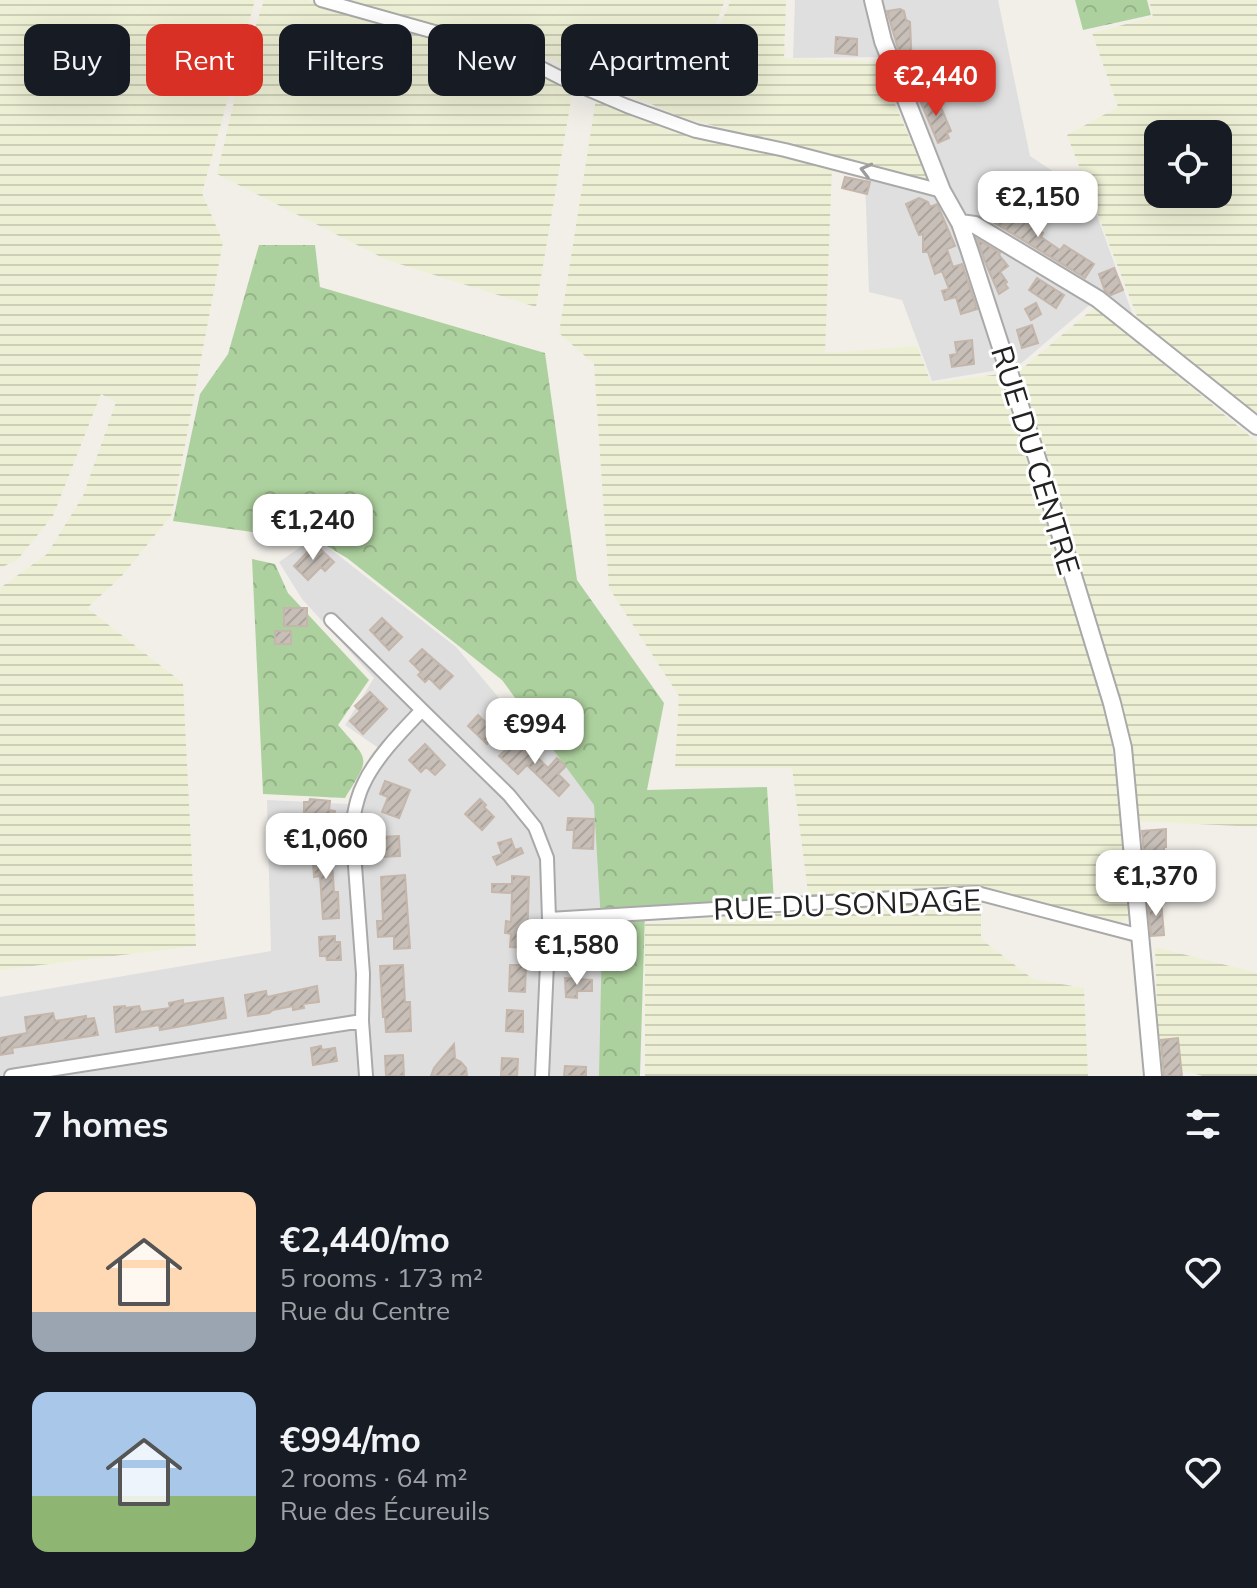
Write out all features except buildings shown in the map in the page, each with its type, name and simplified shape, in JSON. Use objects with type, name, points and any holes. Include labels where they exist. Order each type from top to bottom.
[{"type":"street","points":[[321,0],[516,55],[588,90],[696,131],[785,150],[942,191]]},
{"type":"street","name":"RUE DU CENTRE","points":[[873,0],[883,41],[942,191],[960,223],[1037,458],[1112,703],[1123,748],[1153,1076]]},
{"type":"street","points":[[960,223],[975,225],[1098,299],[1257,426]]},
{"type":"street","points":[[331,620],[509,795],[535,827],[547,858],[549,919],[542,1076]]},
{"type":"street","points":[[366,1076],[363,974],[352,825],[356,801],[365,780],[395,738],[422,710]]},
{"type":"street","name":"RUE DU SONDAGE","points":[[549,919],[977,893],[1141,936]]},
{"type":"street","points":[[11,1076],[362,1021]]},
{"type":"shaded area","points":[[795,0],[998,0],[1030,156],[1090,196],[1135,321],[1093,302],[1017,367],[932,381],[902,300],[869,292],[865,178],[934,192],[879,57],[793,58]]},
{"type":"shaded area","points":[[315,537],[456,647],[532,737],[573,761],[612,813],[600,1076],[0,1076],[0,997],[271,951],[267,800],[349,804],[380,749],[345,725],[374,678],[302,599],[279,562]]},
{"type":"green space","points":[[0,0],[255,0],[248,24],[146,24],[146,96],[229,96],[202,193],[223,242],[172,514],[121,577],[87,608],[183,683],[196,946],[0,970],[0,588],[47,554],[83,496],[116,402],[101,394],[53,516],[17,560],[0,568]]},
{"type":"green space","points":[[264,0],[308,0],[387,24],[279,24],[279,96],[412,96],[412,31],[428,35],[428,96],[545,96],[545,75],[561,82],[561,96],[572,96],[536,307],[387,260],[217,174],[235,96],[263,96],[263,24],[256,24]]},
{"type":"green space","points":[[337,0],[725,0],[716,24],[561,24],[561,63],[545,56],[545,24],[428,25]]},
{"type":"green space","points":[[731,0],[786,0],[784,58],[877,62],[928,181],[680,117],[633,96],[758,96],[758,24],[720,24]]},
{"type":"green space","points":[[1075,0],[1147,0],[1151,15],[1083,30]]},
{"type":"green space","points":[[1149,0],[1257,0],[1257,416],[1140,324],[1067,135],[1118,107],[1092,33],[1153,17]]},
{"type":"green space","points":[[596,99],[832,165],[825,353],[917,346],[931,383],[1000,374],[1109,720],[1133,913],[1118,924],[976,887],[809,900],[792,768],[675,768],[679,696],[609,588],[594,364],[559,333]]},
{"type":"green space","points":[[259,245],[315,245],[320,287],[545,353],[577,580],[664,703],[647,790],[767,787],[774,902],[645,911],[640,1076],[599,1076],[602,938],[594,805],[502,680],[347,558],[318,541],[173,521],[200,394],[228,354]]},
{"type":"green space","points":[[1095,307],[1257,442],[1257,827],[1138,821],[1120,700],[1017,373]]},
{"type":"green space","points":[[252,559],[275,564],[288,593],[369,680],[338,725],[361,753],[363,760],[363,766],[345,798],[263,794]]},
{"type":"green space","points":[[958,898],[981,904],[981,939],[1033,979],[1084,988],[1088,1076],[645,1076],[645,924]]},
{"type":"green space","points":[[1155,947],[1257,973],[1257,1076],[1203,1076],[1159,1064]]}]
